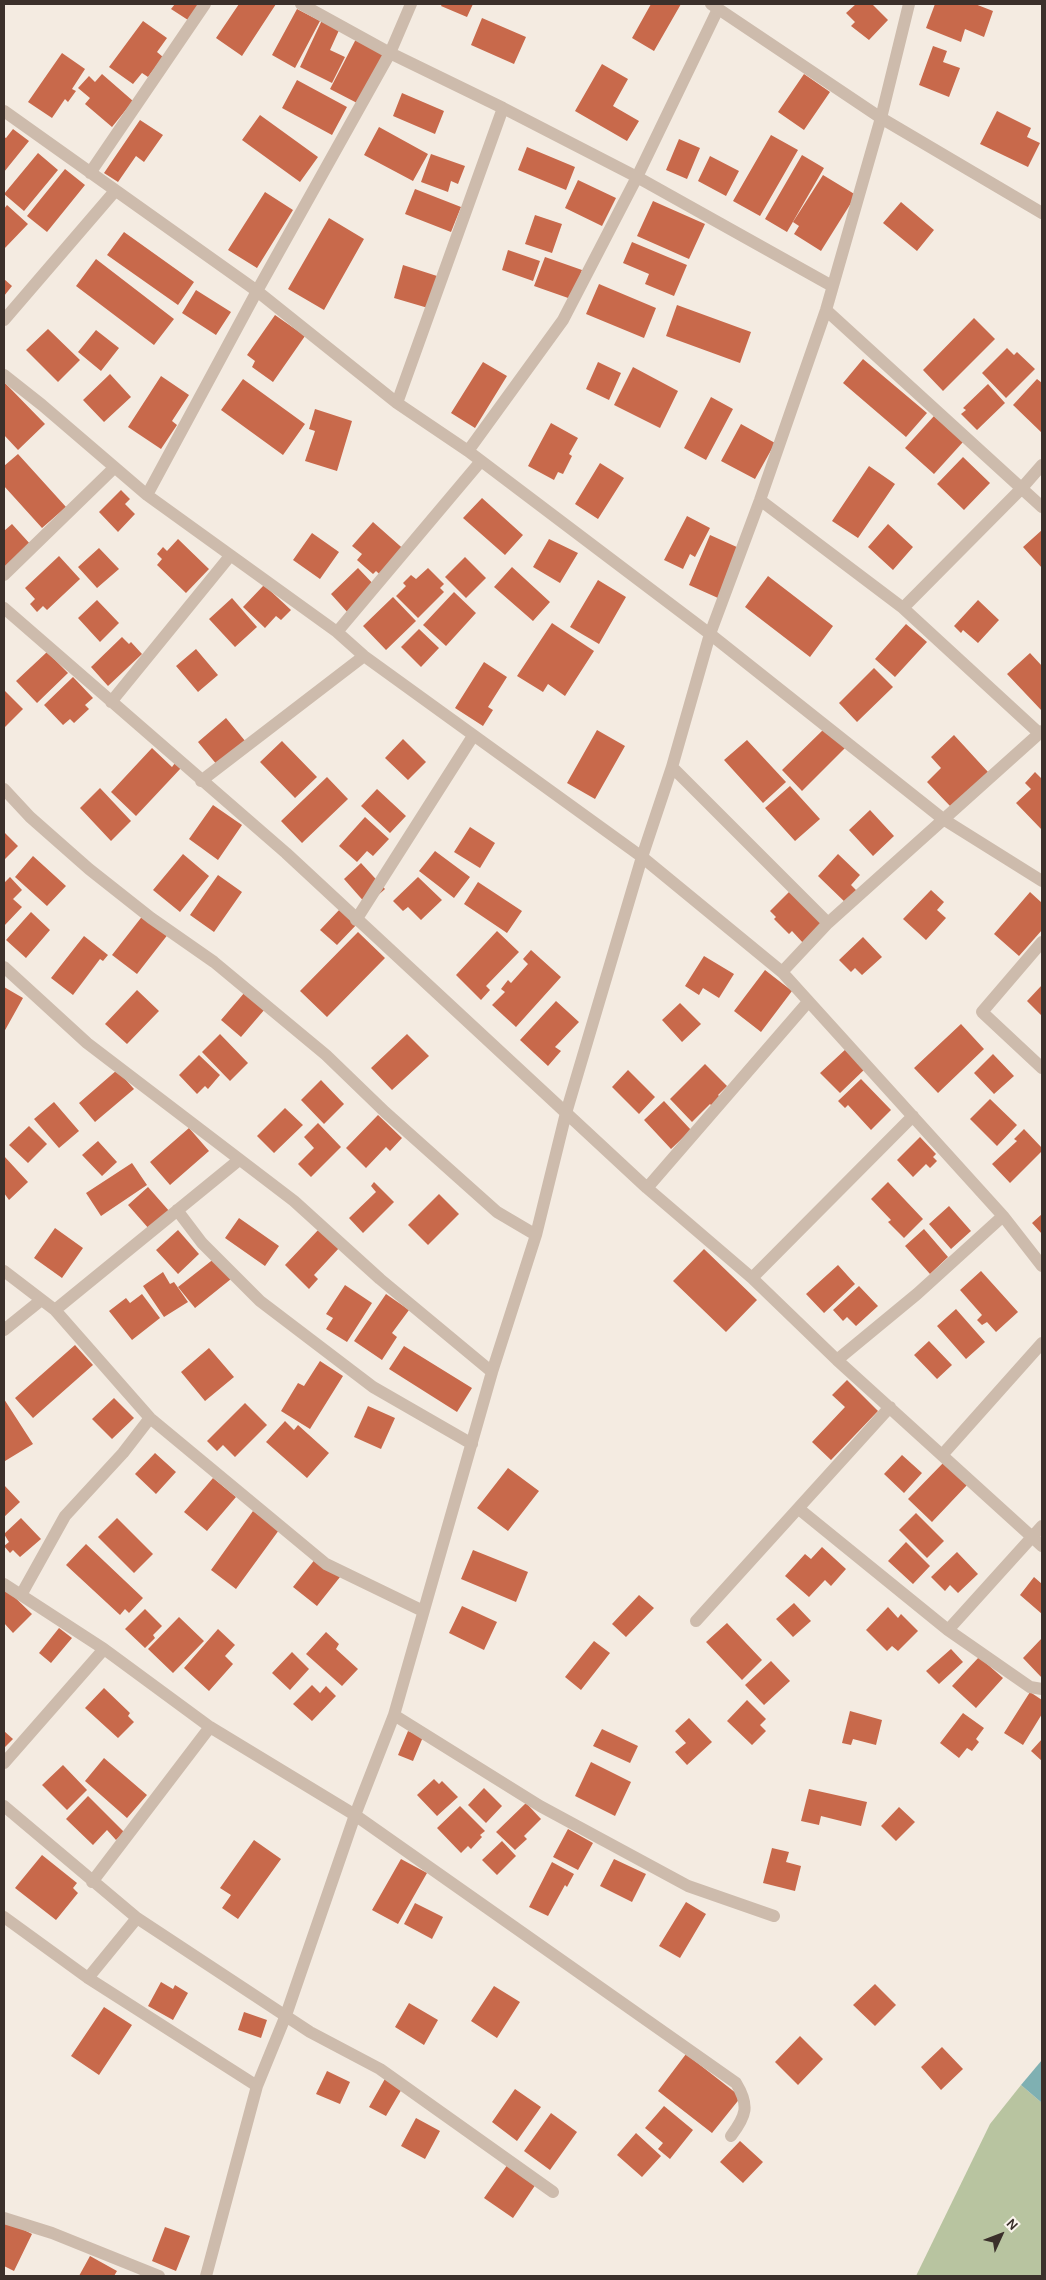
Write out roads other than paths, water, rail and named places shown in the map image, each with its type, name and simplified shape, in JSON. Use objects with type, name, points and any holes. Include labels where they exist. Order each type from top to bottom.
[{"type":"street","points":[[90,173],[205,4]]},
{"type":"street","points":[[301,4],[390,53],[638,177],[832,286]]},
{"type":"street","points":[[146,495],[390,53],[411,4]]},
{"type":"street","points":[[206,2276],[257,2086],[286,2015],[355,1815],[394,1715],[492,1372],[536,1235],[566,1113],[642,857],[672,767],[710,634],[760,500],[826,310],[881,118],[909,4]]},
{"type":"street","points":[[468,451],[563,320],[638,177],[715,6],[881,118],[1042,213]]},
{"type":"street","points":[[397,403],[503,108]]},
{"type":"street","points":[[4,111],[257,291],[397,403],[468,451],[710,634],[943,819],[1042,881]]},
{"type":"street","points":[[4,320],[116,191]]},
{"type":"street","points":[[826,310],[1042,507]]},
{"type":"street","points":[[4,375],[42,404],[146,495],[337,632],[364,656],[642,857],[782,972],[1003,1216],[1042,1265]]},
{"type":"street","points":[[337,632],[481,461]]},
{"type":"street","points":[[903,608],[1021,489],[1042,465]]},
{"type":"street","points":[[4,575],[114,468]]},
{"type":"street","points":[[760,500],[903,608],[1041,732],[828,923],[782,972]]},
{"type":"street","points":[[111,702],[230,556]]},
{"type":"street","points":[[4,608],[286,853],[647,1188],[752,1278],[837,1360],[1042,1546]]},
{"type":"street","points":[[201,781],[364,656]]},
{"type":"street","points":[[356,920],[473,736]]},
{"type":"street","points":[[672,767],[828,923]]},
{"type":"street","points":[[4,789],[30,817],[89,869],[151,918],[214,962],[326,1055],[385,1112],[497,1212],[536,1235]]},
{"type":"street","points":[[1042,942],[982,1012],[1042,1068]]},
{"type":"street","points":[[4,967],[87,1043],[294,1201],[380,1279],[492,1372]]},
{"type":"street","points":[[647,1188],[808,1002]]},
{"type":"street","points":[[752,1278],[912,1116]]},
{"type":"street","points":[[55,1310],[239,1160]]},
{"type":"street","points":[[177,1210],[202,1243],[260,1302],[373,1387],[472,1444]]},
{"type":"street","points":[[837,1360],[917,1294],[1003,1216]]},
{"type":"street","points":[[4,1271],[55,1310],[150,1418],[326,1564],[423,1612]]},
{"type":"street","points":[[4,1330],[40,1300]]},
{"type":"street","points":[[942,1454],[1042,1343]]},
{"type":"street","points":[[696,1621],[800,1509],[890,1407]]},
{"type":"street","points":[[21,1595],[65,1516],[123,1453],[150,1418]]},
{"type":"street","points":[[800,1509],[948,1630],[1030,1687],[1042,1689]]},
{"type":"street","points":[[948,1630],[1042,1526]]},
{"type":"street","points":[[4,1584],[104,1649],[210,1727],[355,1815],[736,2083],[743,2095],[744,2116],[732,2136]]},
{"type":"street","points":[[4,1763],[104,1649]]},
{"type":"street","points":[[394,1715],[540,1806],[688,1886],[774,1916]]},
{"type":"street","points":[[92,1882],[210,1727]]},
{"type":"street","points":[[4,1806],[137,1918],[318,2037],[380,2069],[553,2192]]},
{"type":"street","points":[[4,1917],[88,1978],[257,2086]]},
{"type":"street","points":[[88,1978],[137,1918]]},
{"type":"street","points":[[4,2218],[52,2233],[159,2276]]},
{"type":"water","points":[[1042,2060],[1042,2103],[1021,2085]]}]
